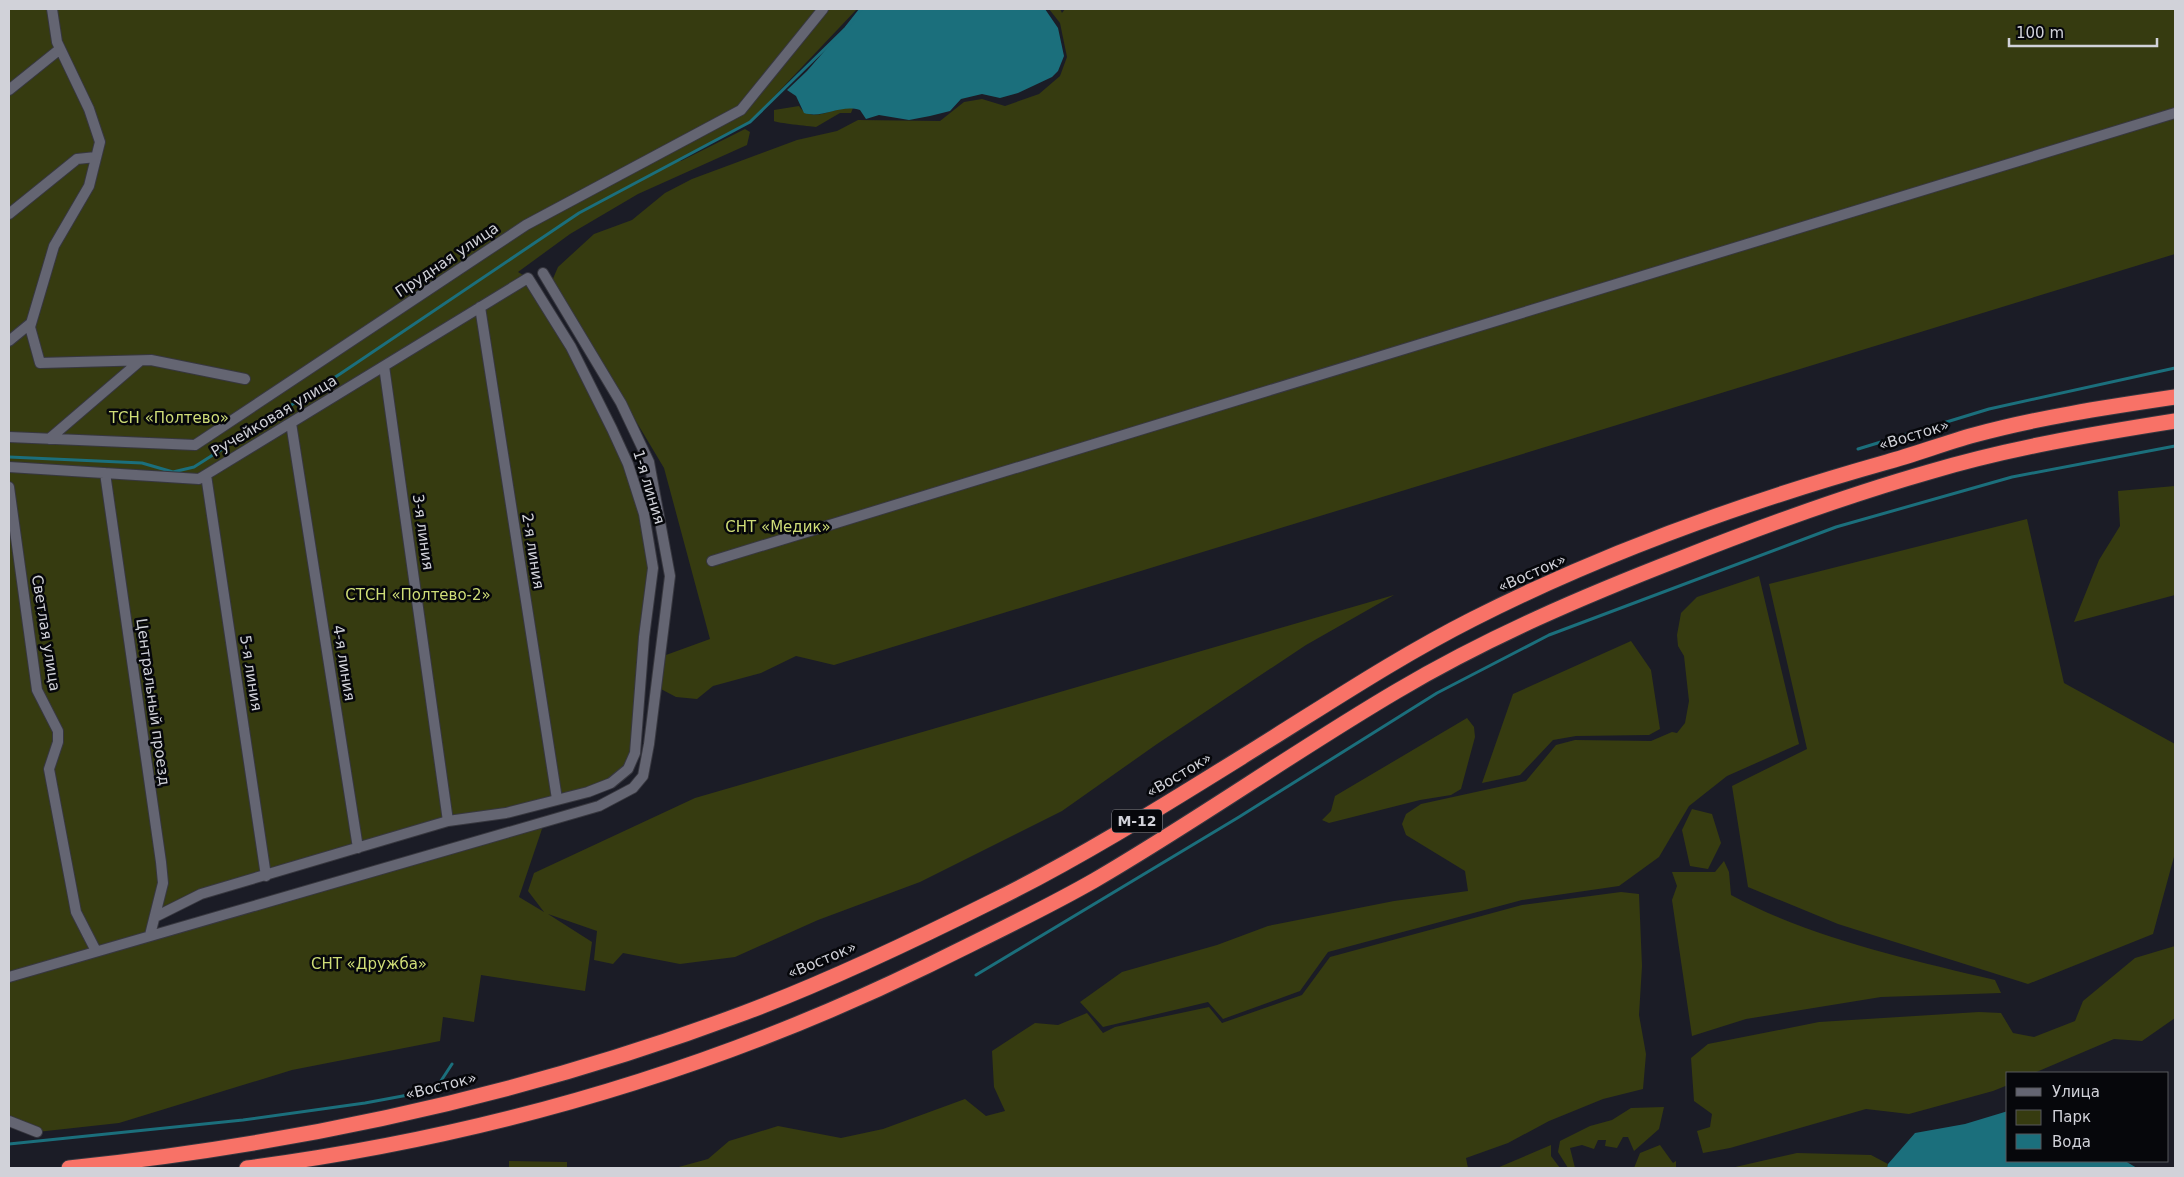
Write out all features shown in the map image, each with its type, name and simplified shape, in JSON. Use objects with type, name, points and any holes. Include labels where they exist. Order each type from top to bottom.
[{"type":"highway","name":"«Восток»","points":[[69,1168],[226,1148],[403,1114],[594,1064],[741,1014],[902,945],[995,900],[1084,853],[1373,674],[1474,618],[1656,537],[1830,478],[1969,436],[2032,422],[2175,398]]},
{"type":"highway","name":"М-12","points":[[247,1168],[407,1141],[554,1107],[726,1052],[825,1012],[923,967],[1092,882],[1397,691],[1480,646],[1578,599],[1748,532],[1930,471],[2030,447],[2175,421]]},
{"type":"street","points":[[52,9],[57,42],[95,126],[100,142],[89,186],[54,246],[31,323],[30,327],[40,363],[151,360],[245,379]]},
{"type":"street","name":"Прудная улица","points":[[9,437],[195,446],[526,225],[741,110],[823,9]]},
{"type":"street","points":[[9,90],[60,49]]},
{"type":"street","points":[[712,561],[2175,113]]},
{"type":"street","points":[[9,214],[77,159],[96,157]]},
{"type":"street","points":[[9,977],[599,806],[633,788],[643,776],[649,744],[670,576],[649,462],[621,403],[542,273]]},
{"type":"street","name":"Ручейковая улица","points":[[9,466],[199,479],[528,278]]},
{"type":"street","name":"1-я линия","points":[[155,917],[201,894],[448,821],[506,813],[588,792],[611,783],[628,769],[635,752],[644,637],[653,568],[644,514],[628,464],[571,347],[528,278]]},
{"type":"street","name":"2-я линия","points":[[480,307],[557,799]]},
{"type":"street","points":[[9,341],[31,323]]},
{"type":"street","points":[[48,439],[140,361]]},
{"type":"street","name":"3-я линия","points":[[384,366],[448,821]]},
{"type":"street","name":"4-я линия","points":[[291,423],[358,848]]},
{"type":"street","name":"Центральный проезд","points":[[105,473],[161,862],[163,883],[150,935]]},
{"type":"street","name":"5-я линия","points":[[206,475],[266,876]]},
{"type":"street","name":"Светлая улица","points":[[9,487],[37,690],[58,730],[58,742],[49,770],[76,912],[96,951]]},
{"type":"street","points":[[9,1121],[37,1132]]},
{"type":"green space","points":[[9,9],[857,9],[750,122],[678,160],[681,161],[745,129],[750,132],[747,145],[638,194],[570,234],[518,272],[528,278],[571,347],[628,464],[653,568],[635,753],[628,769],[588,792],[448,821],[201,894],[155,917],[150,934],[545,820],[519,897],[544,912],[528,891],[534,873],[695,798],[1394,595],[1306,645],[1157,744],[1062,811],[920,882],[818,920],[735,957],[680,964],[623,953],[613,964],[594,960],[597,931],[548,914],[592,942],[585,991],[481,975],[474,1022],[443,1017],[440,1041],[292,1070],[119,1123],[37,1132],[9,1121]]},
{"type":"green space","name":"СНТ «Медик»","points":[[1049,9],[1060,9],[1062,13],[1065,9],[2175,9],[2175,254],[834,665],[796,656],[761,673],[713,686],[697,699],[676,697],[659,688],[655,659],[710,639],[664,468],[552,281],[558,267],[594,234],[632,220],[665,193],[692,179],[797,140],[837,131],[858,120],[940,121],[964,102],[982,99],[1005,106],[1039,94],[1060,76],[1067,57],[1060,23]]},
{"type":"green space","points":[[799,106],[804,112],[817,115],[839,109],[853,108],[851,113],[840,113],[816,127],[774,121],[774,110]]},
{"type":"green space","points":[[2175,486],[2175,595],[2074,622],[2099,560],[2120,526],[2118,491]]},
{"type":"green space","points":[[2027,519],[2064,683],[2175,744],[2175,853],[2153,934],[2028,984],[1838,924],[1748,887],[1732,786],[1807,749],[1769,584]]},
{"type":"green space","points":[[1759,576],[1799,744],[1727,776],[1689,806],[1659,857],[1619,886],[1522,900],[1328,952],[1300,991],[1223,1019],[1208,1002],[1103,1027],[1080,1002],[1122,972],[1217,945],[1268,926],[1394,901],[1468,891],[1465,871],[1406,835],[1402,824],[1406,814],[1421,804],[1526,781],[1556,745],[1575,740],[1651,741],[1672,732],[1677,733],[1685,723],[1689,701],[1684,656],[1678,646],[1677,635],[1681,613],[1697,597]]},
{"type":"green space","points":[[1631,641],[1651,670],[1660,729],[1649,735],[1576,736],[1553,740],[1520,775],[1482,783],[1513,694]]},
{"type":"green space","points":[[1467,718],[1474,727],[1475,737],[1461,789],[1451,795],[1420,800],[1329,823],[1322,820],[1331,811],[1335,796]]},
{"type":"green space","points":[[1692,809],[1712,814],[1721,843],[1708,869],[1690,866],[1682,830]]},
{"type":"green space","points":[[1724,861],[1729,872],[1731,895],[1762,910],[1860,946],[1995,980],[2001,993],[1881,997],[1746,1019],[1692,1036],[1672,900],[1677,886],[1672,872],[1715,872]]},
{"type":"green space","points":[[1621,892],[1639,894],[1642,966],[1639,1015],[1646,1054],[1643,1089],[1603,1099],[1549,1121],[1508,1143],[1466,1158],[1468,1168],[675,1168],[708,1159],[729,1141],[778,1126],[841,1138],[883,1129],[965,1099],[986,1116],[1005,1111],[994,1087],[992,1051],[1035,1023],[1058,1025],[1087,1013],[1103,1033],[1115,1027],[1209,1007],[1222,1023],[1302,995],[1330,957],[1522,905]]},
{"type":"green space","points":[[2175,946],[2175,1018],[2142,1041],[2114,1039],[2036,1072],[2006,1072],[2006,1086],[1909,1114],[1866,1109],[1730,1148],[1703,1153],[1697,1131],[1710,1127],[1712,1114],[1694,1101],[1691,1058],[1708,1044],[1819,1022],[1979,1012],[2001,1013],[2013,1033],[2034,1037],[2075,1021],[2083,1001],[2135,958]]},
{"type":"green space","points":[[1664,1107],[1659,1129],[1634,1151],[1628,1137],[1623,1137],[1617,1148],[1605,1146],[1606,1140],[1598,1140],[1594,1149],[1582,1145],[1570,1148],[1575,1168],[1568,1168],[1558,1152],[1560,1141],[1590,1126],[1612,1120],[1631,1108]]},
{"type":"green space","points":[[1551,1145],[1551,1156],[1560,1168],[1497,1168]]},
{"type":"green space","points":[[1660,1145],[1673,1163],[1676,1161],[1676,1168],[1634,1168],[1640,1153]]},
{"type":"green space","points":[[1797,1153],[1871,1155],[1888,1164],[1887,1168],[1731,1168]]},
{"type":"green space","points":[[509,1161],[567,1162],[567,1168],[509,1168]]},
{"type":"water","points":[[861,9],[1045,9],[1058,28],[1064,56],[1058,71],[1052,77],[1018,93],[1000,98],[982,94],[961,99],[950,111],[930,116],[909,120],[879,115],[866,119],[860,110],[853,109],[818,114],[804,113],[796,96],[787,90],[807,71]]},
{"type":"water","points":[[2006,1112],[2006,1162],[2127,1162],[2137,1168],[1887,1168],[1888,1164],[1915,1133],[1965,1124]]},
{"type":"waterway","points":[[9,457],[142,463],[173,472],[194,467],[340,374],[579,213],[750,122],[846,28],[861,9]]},
{"type":"waterway","points":[[1858,449],[1989,409],[2175,368]]},
{"type":"waterway","points":[[976,975],[1239,817],[1437,693],[1549,635],[1836,527],[2012,477],[2175,446]]},
{"type":"waterway","points":[[9,1144],[243,1120],[365,1103],[435,1090],[452,1064]]},
{"type":"park label","name":"ТСН «Полтево»","points":[[169,418]]},
{"type":"park label","name":"СТСН «Полтево-2»","points":[[418,595]]},
{"type":"park label","name":"СНТ «Дружба»","points":[[369,964]]}]
